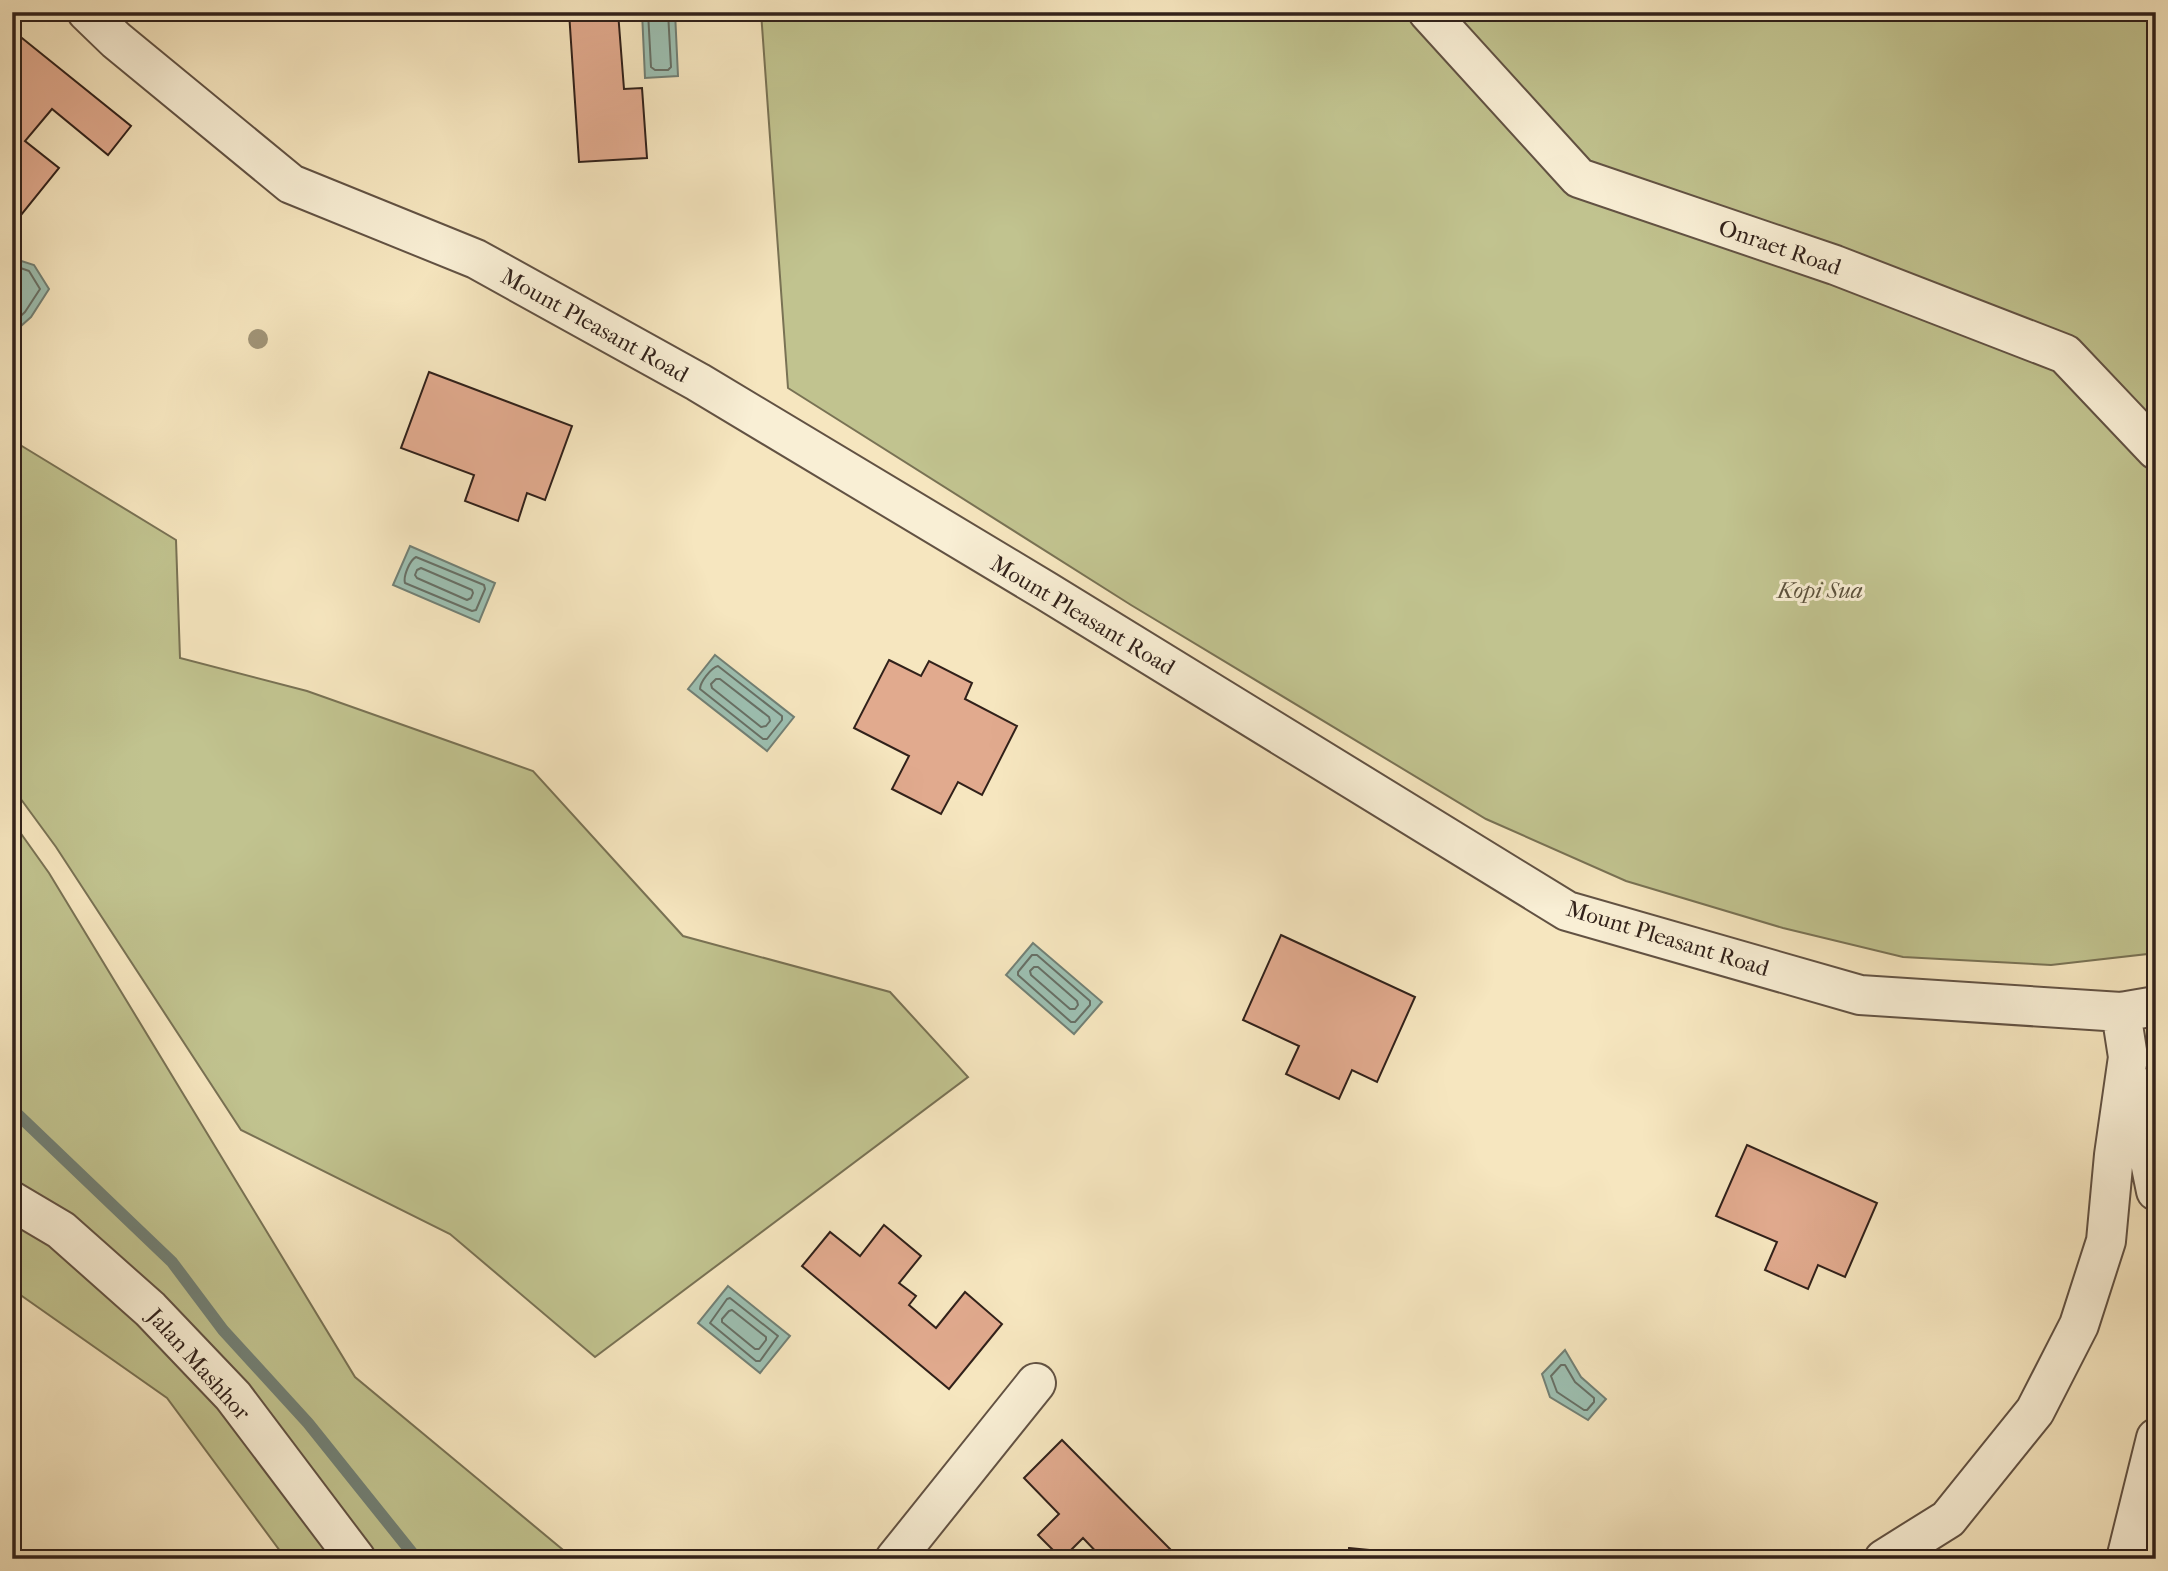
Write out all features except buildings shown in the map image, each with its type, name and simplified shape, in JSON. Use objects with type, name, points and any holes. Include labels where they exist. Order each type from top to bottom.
[{"type":"street","name":"Mount Pleasant Road","points":[[87,12],[116,40],[291,184],[476,259],[698,382],[1046,591],[1567,911],[1860,995],[2138,1009]]},
{"type":"street","name":"Onraet Road","points":[[1428,12],[1579,178],[1835,265],[2065,354],[2156,450]]},
{"type":"street","points":[[1884,1559],[1948,1519],[2035,1410],[2079,1325],[2106,1241],[2128,1058],[2138,1009]]},
{"type":"street","points":[[2128,1058],[2156,1191]]},
{"type":"street","name":"Jalan Mashhor","points":[[12,1201],[61,1230],[150,1309],[233,1396],[356,1559]]},
{"type":"street","points":[[895,1559],[1036,1383]]},
{"type":"street","points":[[2126,1559],[2156,1438]]},
{"type":"green space","name":"Kopi Sua","points":[[761,12],[2156,12],[2156,953],[2051,965],[1903,957],[1783,928],[1626,881],[1486,819],[1131,605],[788,388]]},
{"type":"green space","points":[[12,440],[176,540],[180,658],[307,691],[533,771],[683,936],[890,992],[968,1077],[595,1357],[450,1234],[241,1130],[56,847],[12,787]]},
{"type":"green space","points":[[12,821],[49,873],[355,1377],[574,1559],[286,1559],[167,1398],[12,1289]]},
{"type":"water","points":[[642,12],[675,12],[678,76],[645,78]]},
{"type":"water","points":[[12,258],[34,265],[49,289],[31,317],[12,334]]},
{"type":"water","points":[[410,546],[495,583],[479,622],[393,585]]},
{"type":"water","points":[[715,655],[794,717],[767,751],[688,689]]},
{"type":"water","points":[[1033,943],[1102,1002],[1074,1034],[1006,975]]},
{"type":"water","points":[[728,1286],[790,1336],[760,1373],[698,1323]]},
{"type":"water","points":[[1565,1350],[1581,1377],[1606,1399],[1588,1420],[1550,1397],[1542,1374]]},
{"type":"waterway","points":[[12,1109],[172,1262],[223,1330],[308,1423],[417,1559]]}]
